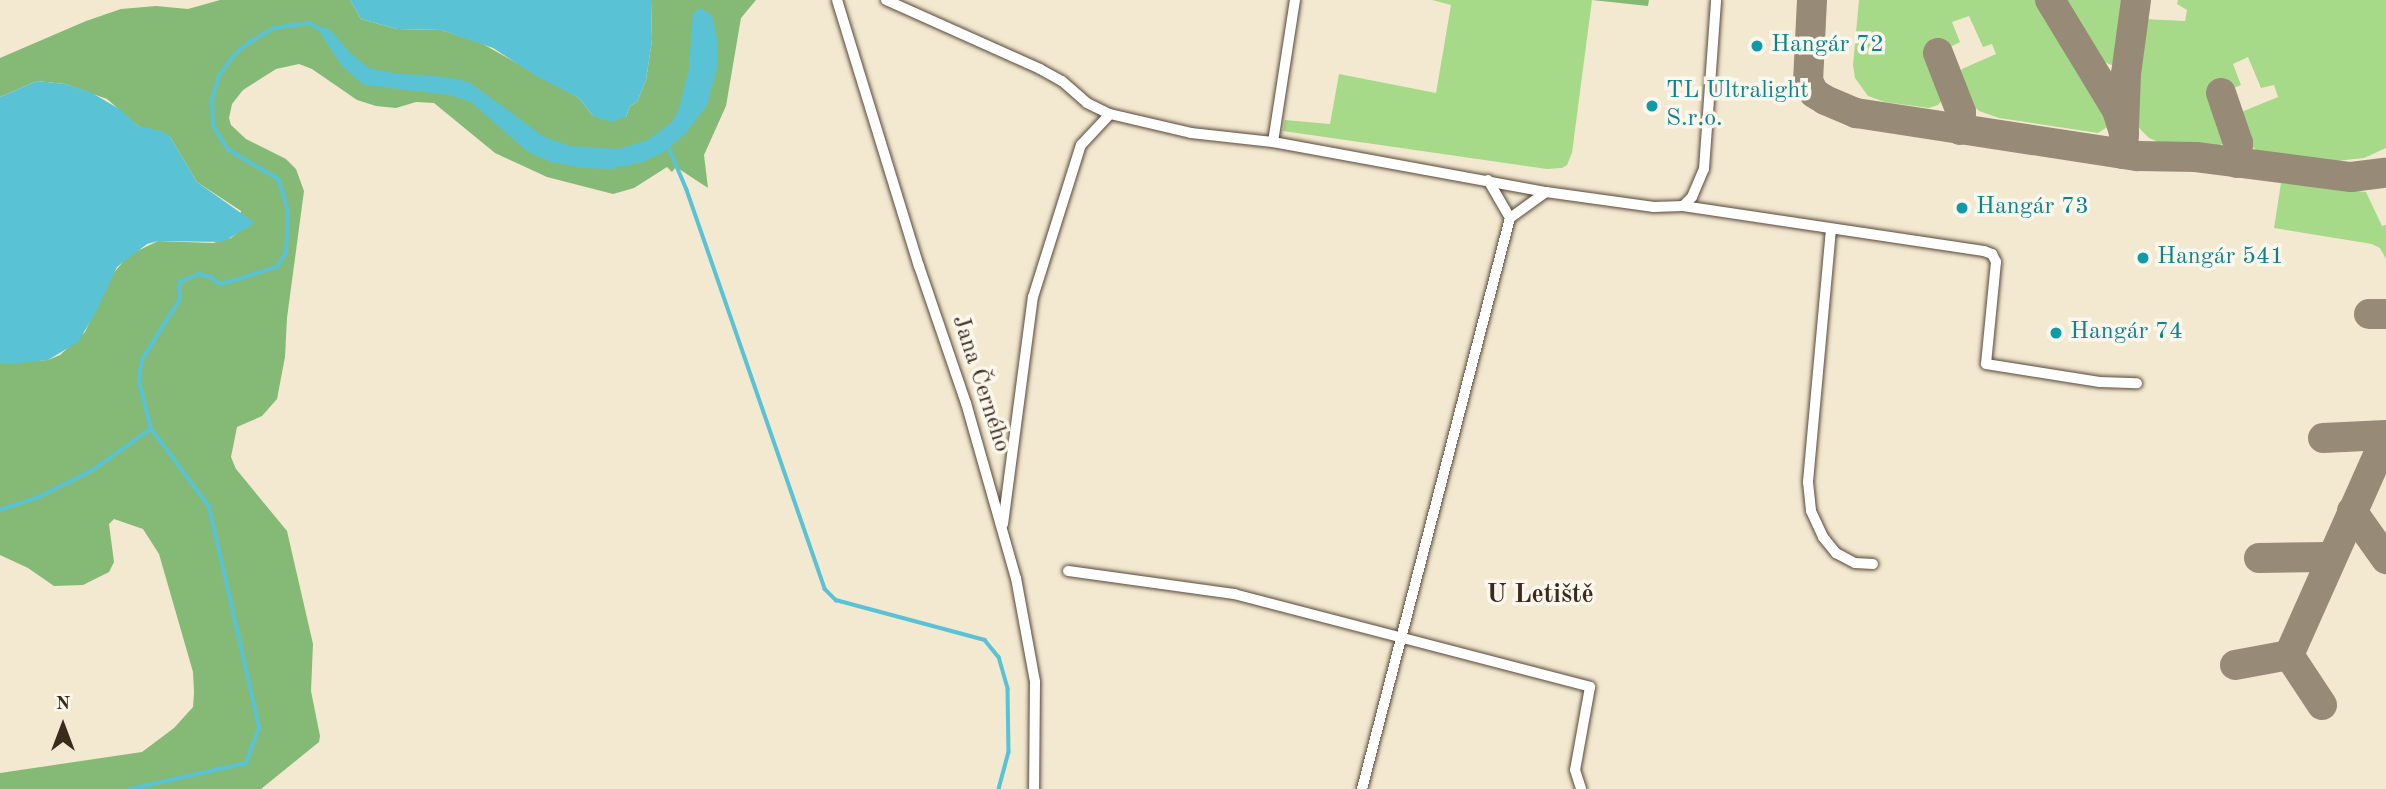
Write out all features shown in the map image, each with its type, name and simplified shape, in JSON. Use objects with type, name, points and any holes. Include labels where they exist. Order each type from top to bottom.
[{"type":"street","name":"Jana Černého","points":[[837,0],[919,266],[966,403],[1024,612],[1035,682],[1034,789]]},
{"type":"street","points":[[886,0],[1040,69],[1062,81],[1087,103],[1110,114],[1191,133],[1273,142],[1546,192],[1654,207],[1683,206],[1992,254],[1996,262],[1986,364],[2100,382],[2137,383]]},
{"type":"street","points":[[1273,142],[1295,0]]},
{"type":"street","points":[[1683,206],[1692,197],[1704,169],[1716,0]]},
{"type":"street","points":[[1002,531],[1033,297],[1081,145],[1110,114]]},
{"type":"street","points":[[1488,180],[1510,218]]},
{"type":"street","points":[[1362,789],[1510,218],[1546,192]]},
{"type":"street","points":[[1831,229],[1808,482],[1810,502],[1823,537],[1836,553],[1855,563],[1873,564]]},
{"type":"street","points":[[1068,571],[1234,594],[1590,687],[1575,770],[1581,789]]},
{"type":"green space","points":[[220,0],[350,0],[361,19],[397,29],[441,30],[481,43],[579,98],[593,116],[626,117],[630,106],[637,102],[646,80],[652,40],[651,0],[756,0],[741,18],[726,106],[704,155],[708,188],[676,167],[672,172],[667,167],[634,188],[613,194],[547,177],[495,153],[434,103],[416,102],[396,108],[376,106],[357,100],[312,69],[299,64],[276,69],[243,90],[232,104],[229,118],[231,125],[246,139],[286,159],[296,169],[304,191],[287,318],[285,357],[277,399],[262,416],[237,427],[231,457],[236,469],[287,531],[313,644],[311,691],[319,742],[261,789],[0,789],[0,773],[142,752],[174,728],[193,707],[194,693],[193,672],[159,554],[143,529],[114,519],[109,524],[114,562],[109,572],[83,585],[54,586],[28,568],[0,555],[0,363],[48,360],[60,355],[85,332],[111,276],[129,255],[158,241],[213,243],[231,238],[236,234],[241,211],[197,182],[170,137],[138,126],[107,99],[65,84],[37,81],[0,97],[0,58],[121,9],[156,6],[188,9]]},
{"type":"green space","points":[[1432,0],[1592,0],[1572,153],[1567,165],[1547,169],[1283,131],[1285,120],[1330,124],[1339,74],[1436,93],[1451,5]]},
{"type":"green space","points":[[1592,0],[1649,0],[1648,6]]},
{"type":"green space","points":[[1859,0],[2040,0],[2108,109],[2112,119],[2109,126],[2098,133],[1999,118],[1979,111],[1966,99],[1958,75],[1962,69],[1996,54],[1992,44],[1983,47],[1969,16],[1952,22],[1960,42],[1930,57],[1943,88],[1943,99],[1938,105],[1929,108],[1885,102],[1868,96],[1855,78],[1853,65]]},
{"type":"green space","points":[[2061,0],[2128,0],[2121,57],[2111,65],[2096,58]]},
{"type":"green space","points":[[2178,0],[2386,0],[2386,148],[2364,158],[2317,163],[2259,153],[2247,141],[2239,113],[2278,97],[2274,85],[2261,88],[2248,57],[2233,64],[2241,85],[2213,97],[2226,132],[2226,142],[2212,150],[2161,143],[2149,138],[2136,125],[2132,98],[2144,19],[2185,21],[2187,10],[2177,4]]},
{"type":"green space","points":[[2281,183],[2366,192],[2382,226],[2386,225],[2386,259],[2380,248],[2372,244],[2274,228]]},
{"type":"water","points":[[350,0],[651,0],[652,40],[646,80],[637,102],[630,106],[626,117],[611,122],[593,116],[579,98],[536,76],[493,48],[441,30],[397,29],[361,19]]},
{"type":"water","points":[[701,8],[712,16],[717,38],[717,68],[707,105],[685,134],[662,153],[643,162],[611,169],[582,168],[551,162],[528,152],[471,102],[450,95],[364,85],[342,66],[318,29],[323,27],[330,30],[351,54],[369,68],[469,82],[544,137],[570,146],[618,149],[648,140],[672,122],[679,109],[689,69],[693,13]]},
{"type":"water","points":[[37,81],[65,84],[92,93],[121,110],[138,126],[162,131],[170,137],[197,182],[255,223],[223,242],[158,241],[147,244],[117,267],[96,312],[78,342],[48,360],[0,363],[0,97]]},
{"type":"waterway","points":[[130,789],[246,763],[259,727],[209,507],[151,429],[139,381],[142,360],[180,299],[180,282],[199,274],[211,277],[220,284],[239,279],[277,267],[286,253],[288,212],[279,180],[228,150],[213,126],[212,100],[219,76],[235,54],[250,42],[274,28],[309,23],[320,29]]},
{"type":"waterway","points":[[667,143],[687,190],[825,589],[836,600],[985,640],[999,657],[1008,689],[1009,752],[999,789]]},
{"type":"waterway","points":[[0,510],[39,497],[93,470],[151,429]]},
{"type":"taxiway","points":[[1812,0],[1808,81],[1814,93],[1856,113],[2138,156],[2196,157],[2351,177],[2386,173]]},
{"type":"taxiway","points":[[2050,0],[2117,110],[2124,133],[2123,154]]},
{"type":"taxiway","points":[[2124,126],[2126,74],[2136,0]]},
{"type":"taxiway","points":[[1938,53],[1961,112],[1960,130]]},
{"type":"taxiway","points":[[2221,93],[2238,143],[2237,163]]},
{"type":"taxiway","points":[[2369,314],[2386,314]]},
{"type":"taxiway","points":[[2323,438],[2386,435]]},
{"type":"taxiway","points":[[2289,655],[2386,437]]},
{"type":"taxiway","points":[[2352,511],[2386,559]]},
{"type":"taxiway","points":[[2259,558],[2330,557]]},
{"type":"taxiway","points":[[2289,655],[2322,705]]},
{"type":"taxiway","points":[[2235,665],[2289,655]]},
{"type":"place","name":"Hangár 72","points":[[1757,46]]},
{"type":"place","name":"TL Ultralight S.r.o.","points":[[1652,106]]},
{"type":"place","name":"Hangár 73","points":[[1962,208]]},
{"type":"place","name":"Hangár 541","points":[[2143,258]]},
{"type":"place","name":"Hangár 74","points":[[2056,333]]},
{"type":"district","name":"U Letiště","points":[[1540,596]]}]
